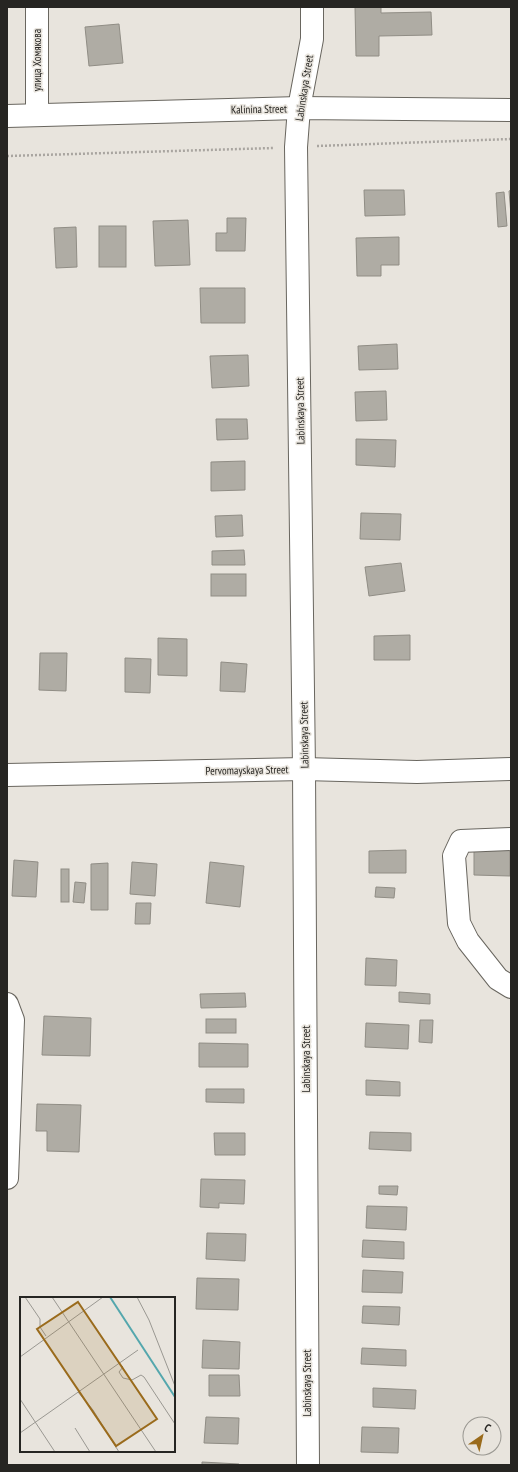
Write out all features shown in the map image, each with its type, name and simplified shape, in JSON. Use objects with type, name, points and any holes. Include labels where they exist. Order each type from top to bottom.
[{"type":"street","name":"улица Хомякова","points":[[37,7],[37,114]]},
{"type":"street","name":"Labinskaya Street","points":[[308,1465],[304,769],[296,147],[299,108],[312,39],[312,7]]},
{"type":"street","name":"Kalinina Street","points":[[7,116],[299,108],[511,110]]},
{"type":"street","name":"Pervomayskaya Street","points":[[7,775],[304,769],[417,772],[511,769]]},
{"type":"street","points":[[511,839],[461,841],[454,856],[459,923],[468,941],[498,979],[511,987]]},
{"type":"street","points":[[7,1004],[13,1020],[7,1178]]},
{"type":"path","points":[[7,156],[296,147],[511,138]]},
{"type":"building","points":[[355,7],[381,7],[381,13],[431,12],[432,35],[379,36],[379,56],[356,56]]},
{"type":"building","points":[[119,24],[123,63],[89,66],[85,27]]},
{"type":"building","points":[[364,190],[404,190],[405,215],[365,216]]},
{"type":"building","points":[[511,190],[511,215],[509,191]]},
{"type":"building","points":[[504,192],[507,226],[498,227],[496,193]]},
{"type":"building","points":[[227,218],[246,218],[245,251],[216,251],[216,233],[227,233]]},
{"type":"building","points":[[188,220],[190,265],[155,266],[153,221]]},
{"type":"building","points":[[99,226],[126,226],[126,267],[99,267]]},
{"type":"building","points":[[76,227],[77,267],[56,268],[54,228]]},
{"type":"building","points":[[399,237],[399,265],[381,265],[381,276],[357,276],[356,238]]},
{"type":"building","points":[[200,288],[245,288],[245,323],[201,323]]},
{"type":"building","points":[[397,344],[398,369],[359,370],[358,346]]},
{"type":"building","points":[[248,355],[249,386],[212,388],[210,356]]},
{"type":"building","points":[[386,391],[387,420],[356,421],[355,392]]},
{"type":"building","points":[[216,419],[247,419],[248,439],[217,440]]},
{"type":"building","points":[[356,439],[396,440],[395,467],[356,465]]},
{"type":"building","points":[[245,461],[245,490],[211,491],[211,462]]},
{"type":"building","points":[[361,513],[401,514],[400,540],[360,539]]},
{"type":"building","points":[[242,515],[243,536],[216,537],[215,516]]},
{"type":"building","points":[[244,550],[245,565],[212,565],[212,551]]},
{"type":"building","points":[[401,563],[405,591],[369,596],[365,567]]},
{"type":"building","points":[[211,574],[246,574],[246,596],[211,596]]},
{"type":"building","points":[[410,635],[410,660],[374,660],[374,636]]},
{"type":"building","points":[[158,638],[187,639],[187,676],[158,675]]},
{"type":"building","points":[[40,653],[67,653],[66,691],[39,690]]},
{"type":"building","points":[[125,658],[151,659],[150,693],[125,692]]},
{"type":"building","points":[[221,662],[247,664],[245,692],[220,691]]},
{"type":"building","points":[[474,849],[510,850],[510,876],[474,875]]},
{"type":"building","points":[[406,850],[406,873],[369,873],[369,851]]},
{"type":"building","points":[[14,860],[38,862],[36,897],[12,896]]},
{"type":"building","points":[[132,862],[157,864],[155,896],[130,894]]},
{"type":"building","points":[[210,862],[244,866],[240,907],[206,903]]},
{"type":"building","points":[[108,863],[108,910],[91,910],[91,864]]},
{"type":"building","points":[[61,869],[69,869],[69,902],[61,902]]},
{"type":"building","points":[[75,882],[86,883],[84,903],[73,902]]},
{"type":"building","points":[[376,887],[395,888],[394,898],[375,897]]},
{"type":"building","points":[[136,903],[151,903],[150,924],[135,924]]},
{"type":"building","points":[[366,958],[397,960],[396,986],[365,985]]},
{"type":"building","points":[[399,992],[430,994],[430,1004],[399,1002]]},
{"type":"building","points":[[245,993],[246,1007],[201,1008],[200,994]]},
{"type":"building","points":[[44,1016],[91,1018],[90,1056],[42,1055]]},
{"type":"building","points":[[206,1019],[236,1019],[236,1033],[206,1033]]},
{"type":"building","points":[[420,1020],[433,1020],[432,1043],[419,1042]]},
{"type":"building","points":[[366,1023],[409,1025],[408,1049],[365,1047]]},
{"type":"building","points":[[199,1043],[248,1044],[248,1067],[199,1067]]},
{"type":"building","points":[[366,1080],[400,1082],[400,1096],[366,1095]]},
{"type":"building","points":[[206,1089],[244,1089],[244,1103],[206,1102]]},
{"type":"building","points":[[37,1104],[81,1105],[79,1152],[47,1151],[47,1131],[36,1131]]},
{"type":"building","points":[[370,1132],[411,1133],[411,1151],[369,1149]]},
{"type":"building","points":[[214,1133],[245,1133],[245,1155],[215,1155]]},
{"type":"building","points":[[201,1179],[245,1180],[244,1204],[219,1203],[219,1208],[200,1207]]},
{"type":"building","points":[[379,1186],[398,1186],[397,1195],[379,1194]]},
{"type":"building","points":[[367,1206],[407,1207],[406,1230],[366,1228]]},
{"type":"building","points":[[207,1233],[246,1234],[245,1261],[206,1259]]},
{"type":"building","points":[[363,1240],[404,1242],[404,1259],[362,1257]]},
{"type":"building","points":[[363,1270],[403,1272],[402,1293],[362,1292]]},
{"type":"building","points":[[197,1278],[239,1279],[238,1310],[196,1309]]},
{"type":"building","points":[[363,1306],[400,1307],[399,1325],[362,1323]]},
{"type":"building","points":[[203,1340],[240,1342],[239,1369],[202,1368]]},
{"type":"building","points":[[362,1348],[406,1350],[406,1366],[361,1364]]},
{"type":"building","points":[[209,1375],[239,1375],[240,1396],[209,1396]]},
{"type":"building","points":[[373,1388],[416,1390],[415,1409],[373,1407]]},
{"type":"building","points":[[206,1417],[239,1418],[238,1444],[204,1443]]},
{"type":"building","points":[[362,1427],[399,1428],[398,1453],[361,1452]]},
{"type":"building","points":[[202,1462],[239,1464],[239,1465],[202,1465]]}]
